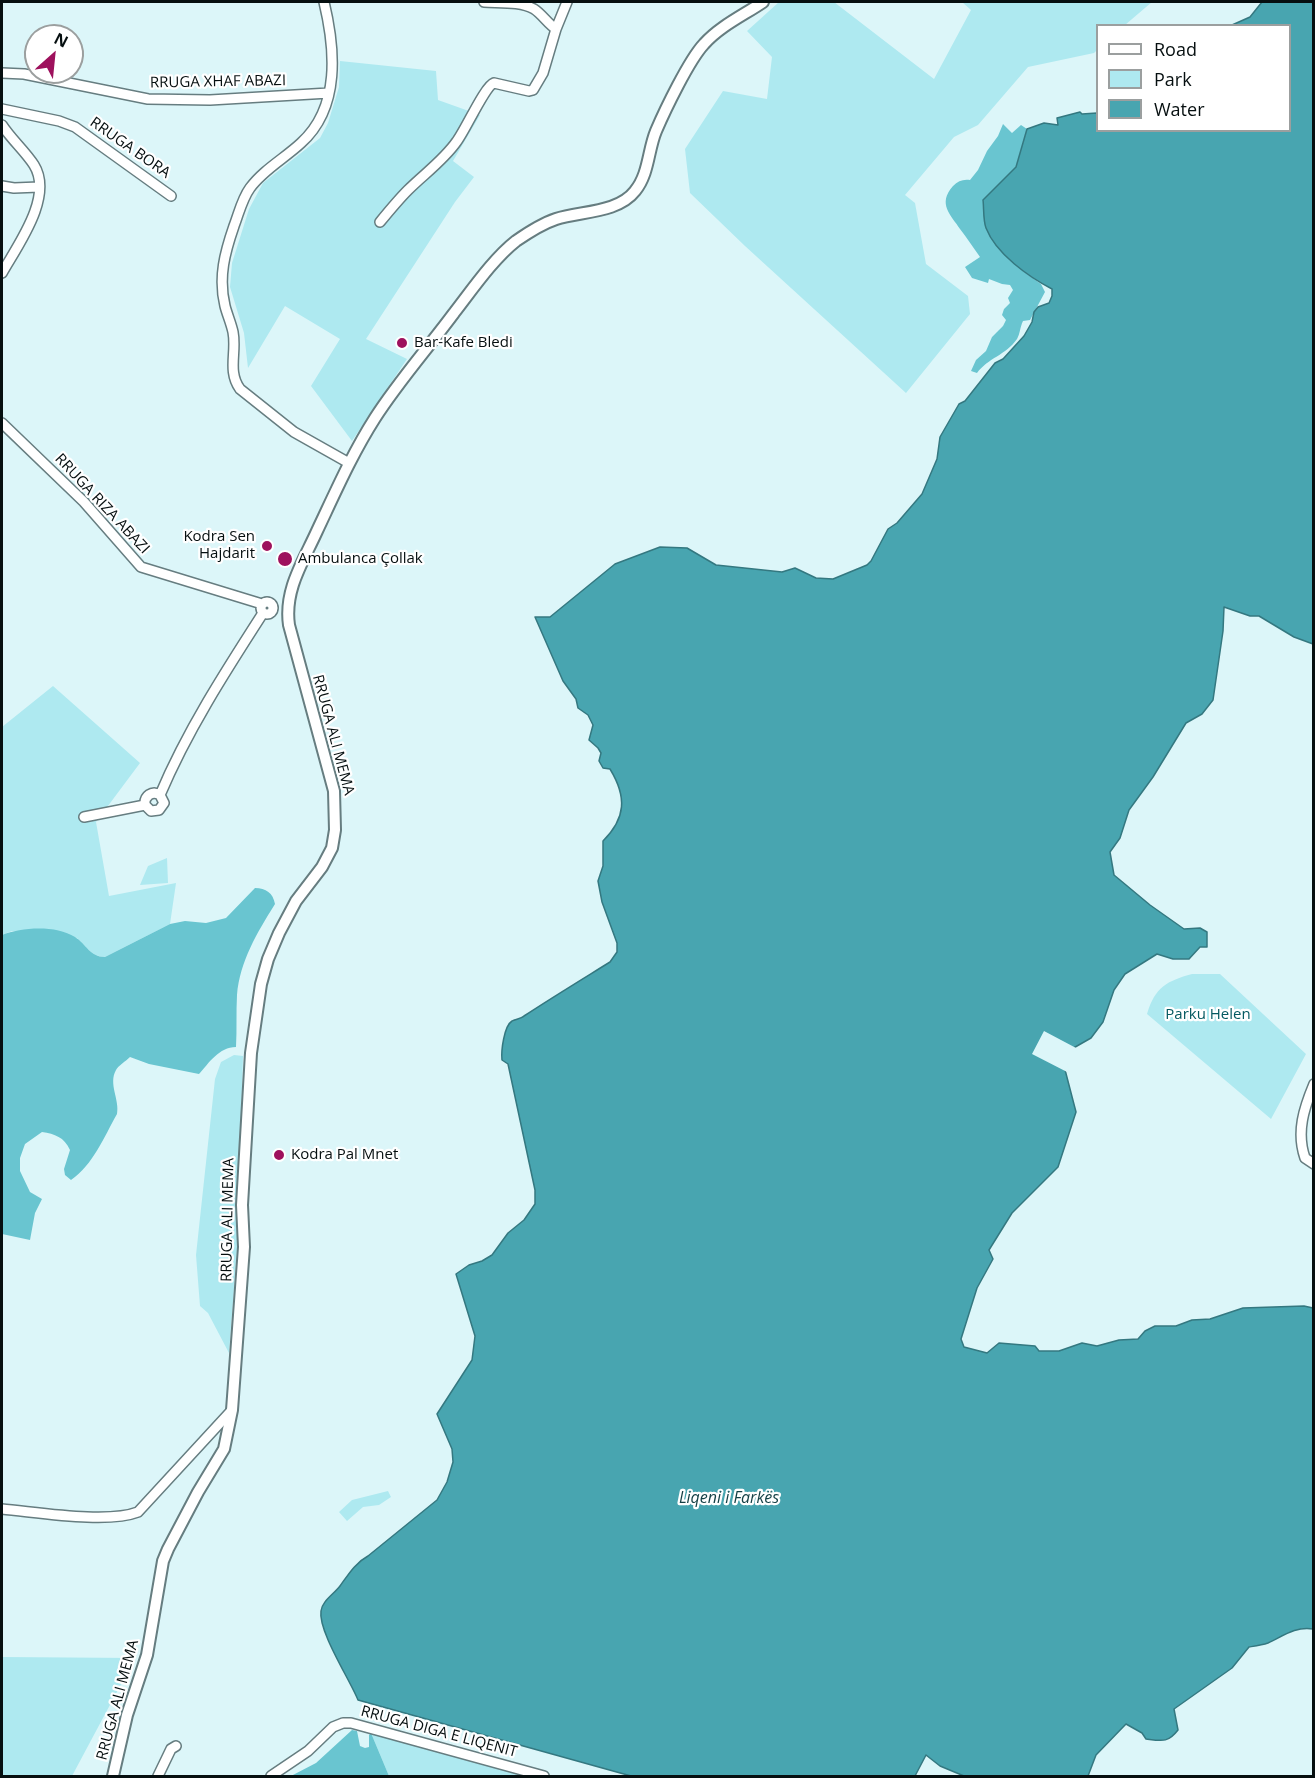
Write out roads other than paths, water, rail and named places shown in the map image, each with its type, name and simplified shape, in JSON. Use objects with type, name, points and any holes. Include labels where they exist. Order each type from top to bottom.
[{"type":"street","points":[[324,2],[333,54],[329,93],[312,131],[263,175],[244,197],[222,266],[222,285],[235,344],[233,372],[235,382],[240,389],[294,432],[349,464]]},
{"type":"street","points":[[484,2],[527,6],[536,10],[546,22],[556,29]]},
{"type":"street","points":[[380,222],[407,191],[457,142],[490,84],[533,90],[543,73],[567,2]]},
{"type":"street","name":"RRUGA ALI MEMA","points":[[113,1776],[128,1715],[147,1655],[165,1555],[198,1492],[224,1449],[232,1410],[244,1246],[242,1193],[251,1053],[257,1006],[268,959],[296,901],[322,867],[332,848],[335,830],[334,791],[289,625],[288,606],[292,586],[349,464],[376,417],[478,283],[514,243],[541,225],[577,213],[605,209],[625,200],[635,192],[642,180],[657,129],[703,44],[763,2]]},
{"type":"street","name":"RRUGA XHAF ABAZI","points":[[2,73],[34,76],[148,99],[210,100],[329,93]]},
{"type":"street","name":"RRUGA BORA","points":[[2,109],[59,121],[75,127],[171,196]]},
{"type":"street","points":[[2,125],[35,167],[39,187],[38,206],[2,273]]},
{"type":"street","points":[[2,186],[39,187]]},
{"type":"street","name":"RRUGA RIZA ABAZI","points":[[2,423],[84,502],[141,567],[263,609]]},
{"type":"street","points":[[160,795],[174,764],[217,686],[263,609],[270,614],[273,607],[288,606]]},
{"type":"street","points":[[155,793],[160,795],[164,803],[159,810],[151,811],[145,805],[149,795],[155,793]]},
{"type":"street","points":[[84,817],[145,805]]},
{"type":"street","points":[[1314,1084],[1306,1105],[1300,1133],[1305,1158],[1314,1164]]},
{"type":"street","points":[[2,1509],[104,1517],[127,1516],[138,1512],[232,1410]]},
{"type":"street","name":"RRUGA DIGA E LIQENIT","points":[[271,1776],[308,1751],[333,1727],[343,1723],[351,1723],[544,1776]]},
{"type":"street","points":[[158,1776],[171,1749],[176,1746]]},
{"type":"water","name":"Liqeni i Farkës","points":[[1262,2],[1313,2],[1313,644],[1294,637],[1259,616],[1250,616],[1224,607],[1223,631],[1213,700],[1202,714],[1186,723],[1153,777],[1129,810],[1120,838],[1110,852],[1114,875],[1184,929],[1200,928],[1207,932],[1207,947],[1200,947],[1189,959],[1173,959],[1157,954],[1125,974],[1114,990],[1103,1022],[1091,1038],[1070,1050],[1063,1062],[1076,1112],[1058,1167],[1012,1213],[989,1250],[993,1259],[977,1288],[961,1339],[964,1347],[987,1353],[999,1343],[1035,1346],[1039,1351],[1059,1351],[1082,1343],[1097,1346],[1119,1340],[1138,1339],[1145,1331],[1155,1326],[1176,1326],[1192,1320],[1210,1319],[1243,1308],[1304,1306],[1313,1308],[1313,1629],[1295,1630],[1268,1643],[1249,1647],[1232,1668],[1174,1709],[1178,1730],[1168,1739],[1146,1739],[1142,1733],[1126,1724],[1096,1755],[1088,1776],[964,1776],[940,1766],[926,1755],[915,1776],[631,1776],[358,1700],[324,1631],[321,1620],[322,1607],[359,1562],[437,1500],[447,1482],[453,1462],[452,1449],[437,1414],[472,1360],[475,1336],[456,1274],[469,1265],[492,1255],[508,1233],[524,1220],[535,1204],[535,1190],[508,1064],[502,1060],[505,1033],[512,1021],[523,1017],[610,962],[617,952],[617,943],[602,902],[598,881],[603,866],[603,841],[616,824],[622,807],[619,789],[610,769],[603,768],[599,761],[601,753],[589,740],[593,725],[588,715],[578,708],[576,699],[563,681],[535,617],[550,617],[615,564],[660,547],[687,548],[716,565],[782,572],[795,568],[816,578],[833,579],[867,565],[888,529],[897,523],[922,494],[937,459],[940,437],[959,404],[965,401],[995,363],[1003,359],[1024,336],[1032,322],[1034,312],[1038,307],[1049,303],[1052,296],[1052,289],[1033,278],[1005,256],[991,238],[984,221],[983,200],[1016,167],[1027,129],[1044,123],[1058,125],[1057,118],[1080,112],[1082,114],[1096,113],[1096,132],[1291,132],[1291,24],[1234,24],[1250,17]]},
{"type":"place","name":"Bar-Kafe Bledi","points":[[402,343]]},
{"type":"place","name":"Kodra Sen Hajdarit","points":[[267,546]]},
{"type":"place","name":"Ambulanca Çollak","points":[[285,559]]},
{"type":"place","name":"Kodra Pal Mnet","points":[[279,1155]]},
{"type":"park label","name":"Parku Helen","points":[[1208,1015]]}]
